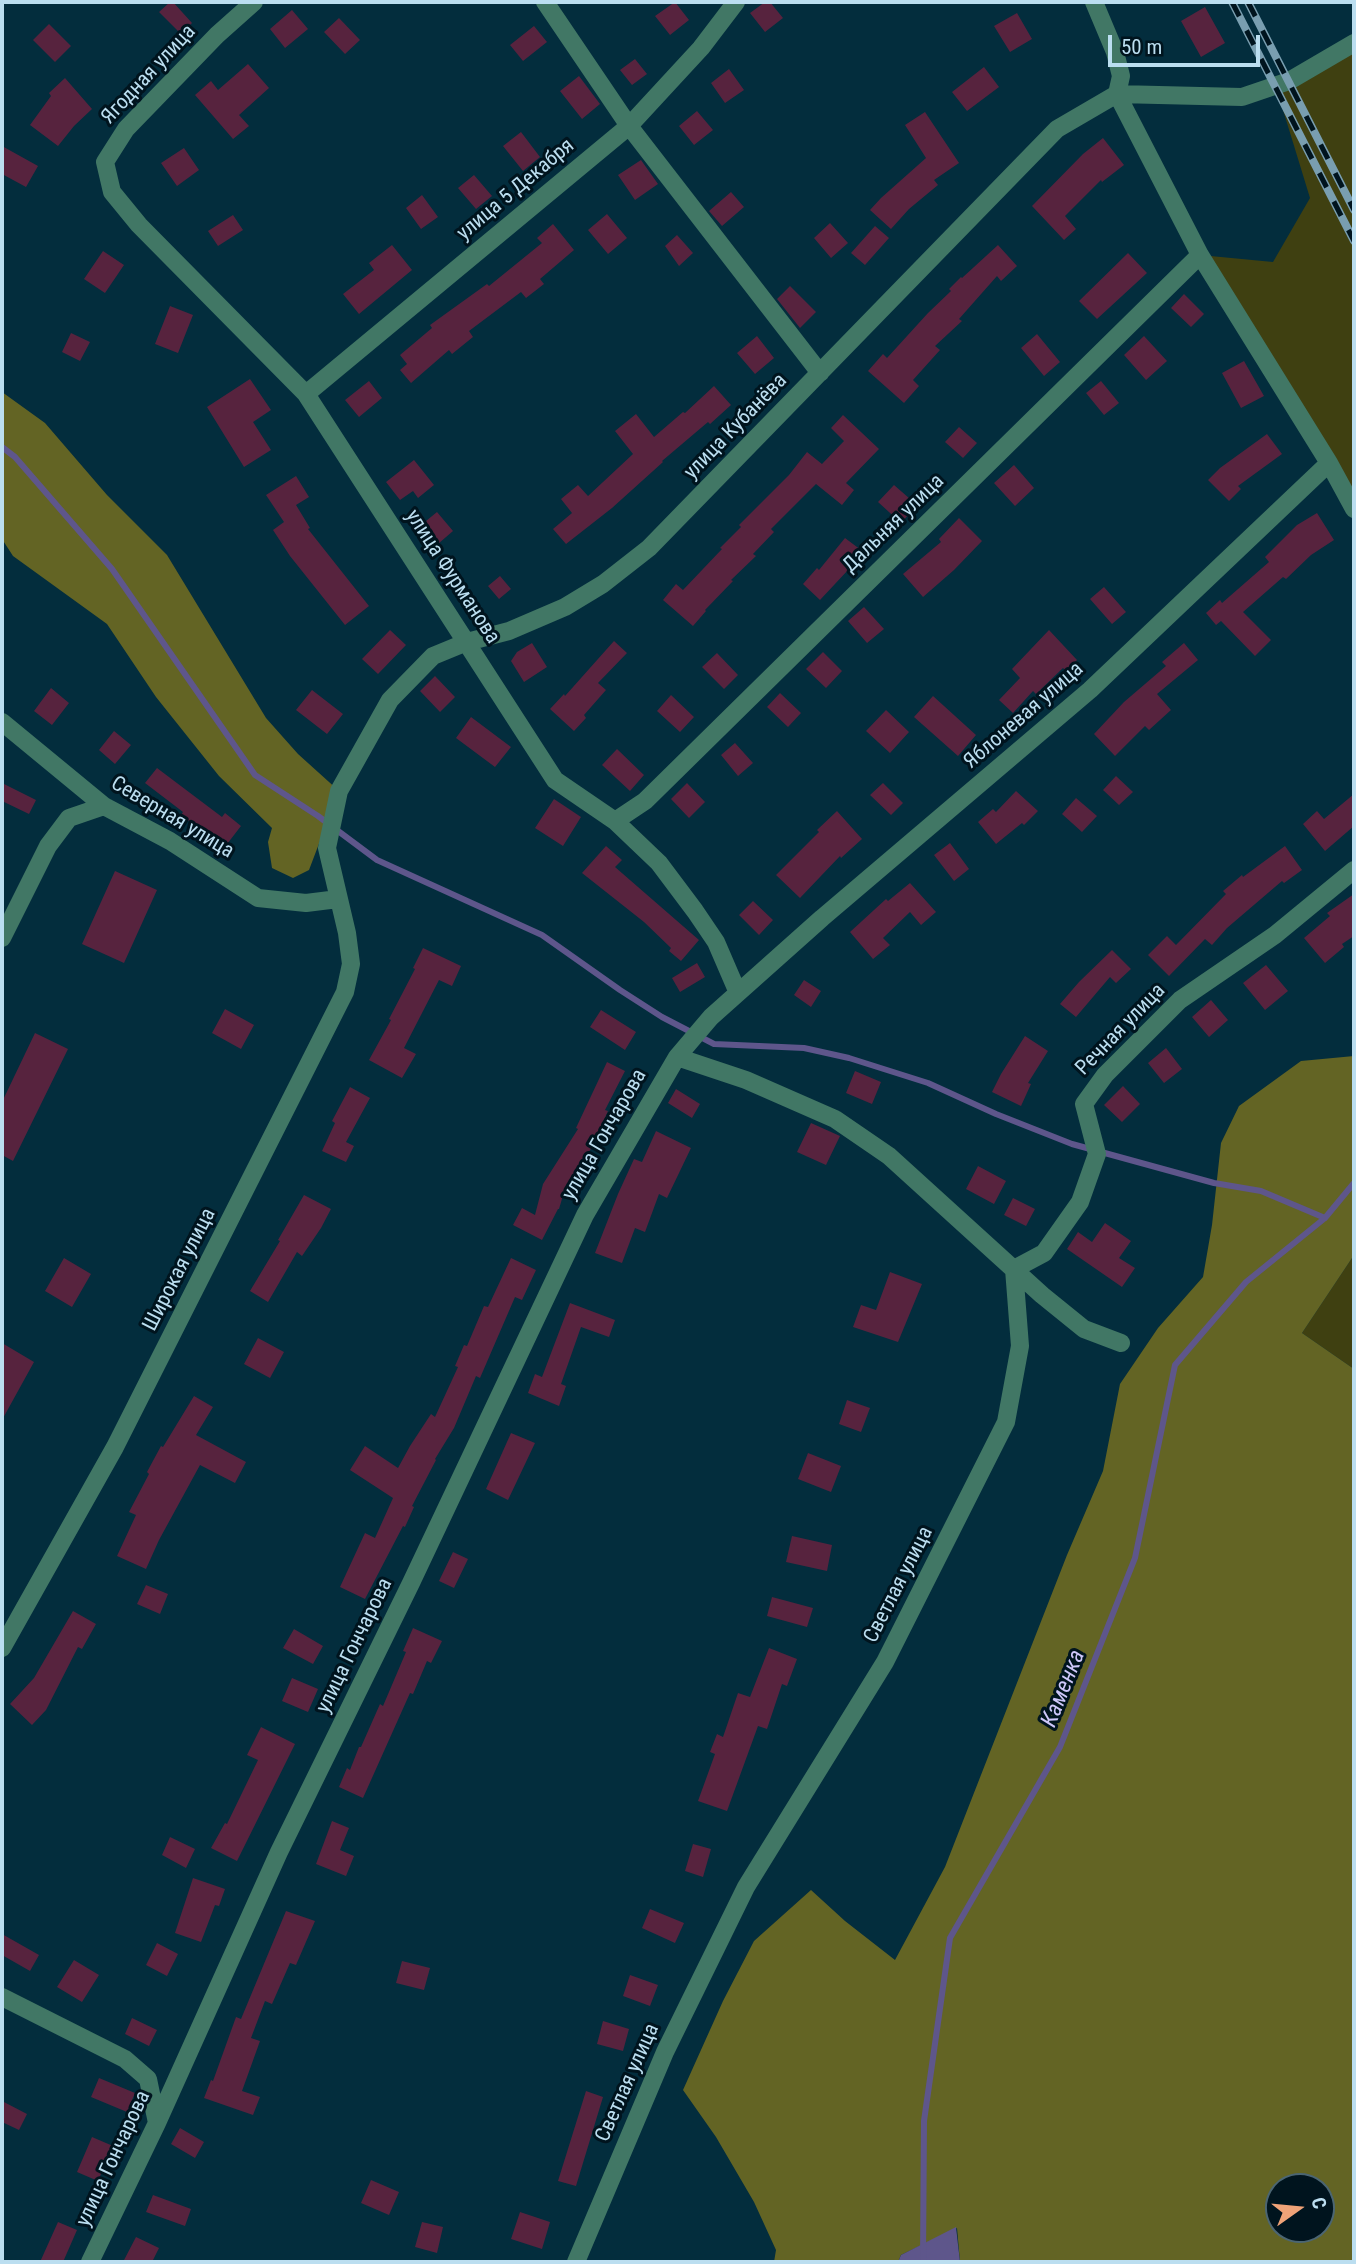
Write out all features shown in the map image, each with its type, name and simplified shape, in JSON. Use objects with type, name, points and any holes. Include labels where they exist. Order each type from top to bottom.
[{"type":"street","name":"Ягодная улица","points":[[113,192],[105,162],[127,129],[218,35],[254,2]]},
{"type":"street","points":[[545,2],[629,126],[820,373]]},
{"type":"street","name":"улица 5 Декабря","points":[[306,394],[629,126],[701,48],[736,2]]},
{"type":"street","points":[[1094,2],[1115,52],[1121,76],[1117,94],[1200,255],[1329,463],[1354,509]]},
{"type":"street","points":[[1117,94],[1242,97],[1276,87],[1354,43]]},
{"type":"street","name":"улица Кубанёва","points":[[338,899],[327,848],[339,791],[390,700],[433,656],[467,642],[509,631],[565,607],[603,584],[649,548],[1057,129],[1117,94]]},
{"type":"street","name":"улица Фурманова","points":[[113,192],[139,225],[306,394],[555,780],[615,821],[659,863],[716,942],[738,993]]},
{"type":"street","name":"Дальняя улица","points":[[615,821],[645,801],[1200,255]]},
{"type":"street","name":"Яблоневая улица","points":[[711,1017],[822,918],[1090,690],[1329,463]]},
{"type":"street","name":"Северная улица","points":[[2,722],[104,806],[170,841],[258,898],[306,903],[338,899]]},
{"type":"street","points":[[2,938],[48,846],[69,818],[104,806]]},
{"type":"street","name":"Речная улица","points":[[1014,1269],[1044,1253],[1080,1202],[1097,1154],[1084,1104],[1105,1075],[1180,1000],[1275,935],[1354,870]]},
{"type":"street","name":"Широкая улица","points":[[2,1648],[115,1447],[345,992],[351,964],[347,933],[338,899]]},
{"type":"street","name":"улица Гончарова","points":[[90,2262],[158,2123],[279,1852],[411,1583],[585,1214],[677,1057],[711,1017]]},
{"type":"street","points":[[677,1057],[746,1080],[835,1119],[889,1156],[1042,1295],[1084,1329],[1121,1343]]},
{"type":"street","name":"Светлая улица","points":[[576,2262],[665,2052],[746,1887],[885,1662],[1006,1422],[1020,1346],[1014,1269]]},
{"type":"street","points":[[2,1997],[125,2059],[148,2080],[158,2123]]},
{"type":"shaded area","points":[[1354,43],[1354,509],[1200,255],[1273,262],[1310,198],[1276,87]]},
{"type":"shaded area","points":[[2,392],[45,423],[107,495],[167,555],[266,718],[298,754],[339,791],[309,870],[293,878],[272,868],[268,842],[272,828],[219,776],[156,697],[107,624],[13,556],[2,539]]},
{"type":"shaded area","points":[[1354,1056],[1354,1255],[1302,1333],[1354,1369],[1354,2262],[960,2262],[957,2228],[901,2255],[898,2262],[774,2262],[776,2250],[754,2202],[716,2137],[683,2090],[723,2001],[754,1941],[811,1890],[895,1960],[945,1867],[1067,1555],[1103,1471],[1120,1384],[1158,1328],[1203,1277],[1221,1143],[1239,1106],[1301,1061]]},
{"type":"shaded area","points":[[1354,1255],[1354,1369],[1302,1333]]},
{"type":"shaded area","points":[[956,2227],[960,2262],[898,2262],[901,2255]]},
{"type":"building","points":[[170,2],[192,23],[181,34],[159,12]]},
{"type":"building","points":[[675,2],[689,20],[670,35],[655,16]]},
{"type":"building","points":[[765,2],[770,2],[783,18],[765,32],[750,13]]},
{"type":"building","points":[[1205,7],[1225,43],[1201,57],[1181,21]]},
{"type":"building","points":[[292,10],[308,29],[285,48],[270,29]]},
{"type":"building","points":[[1017,13],[1032,39],[1010,52],[994,26]]},
{"type":"building","points":[[339,18],[360,40],[345,54],[324,32]]},
{"type":"building","points":[[49,24],[71,46],[55,62],[33,40]]},
{"type":"building","points":[[534,26],[547,42],[523,61],[510,45]]},
{"type":"building","points":[[635,59],[647,74],[632,85],[620,70]]},
{"type":"building","points":[[248,64],[269,88],[239,115],[249,126],[233,139],[195,95],[211,81],[218,90]]},
{"type":"building","points":[[984,67],[999,87],[967,111],[952,92]]},
{"type":"building","points":[[729,69],[744,90],[725,103],[711,83]]},
{"type":"building","points":[[579,76],[600,104],[582,119],[560,91]]},
{"type":"building","points":[[65,78],[92,109],[58,146],[30,125],[51,96],[49,93]]},
{"type":"building","points":[[697,111],[713,130],[694,145],[679,126]]},
{"type":"building","points":[[925,112],[959,163],[934,180],[938,185],[909,209],[891,229],[870,210],[926,158],[905,125]]},
{"type":"building","points":[[521,132],[540,157],[523,171],[503,146]]},
{"type":"building","points":[[1103,138],[1124,165],[1102,182],[1101,180],[1065,216],[1076,229],[1064,240],[1032,206],[1083,154]]},
{"type":"building","points":[[2,146],[38,166],[26,187],[2,174]]},
{"type":"building","points":[[184,148],[199,170],[177,186],[161,163]]},
{"type":"building","points":[[641,160],[658,184],[635,200],[618,175]]},
{"type":"building","points":[[474,175],[492,196],[476,209],[458,188]]},
{"type":"building","points":[[731,192],[744,207],[722,226],[709,211]]},
{"type":"building","points":[[422,195],[438,217],[421,229],[406,208]]},
{"type":"building","points":[[607,214],[627,238],[608,254],[588,230]]},
{"type":"building","points":[[233,215],[243,230],[218,246],[208,231]]},
{"type":"building","points":[[830,223],[848,243],[831,258],[814,238]]},
{"type":"building","points":[[553,224],[574,250],[540,279],[544,284],[526,298],[521,292],[469,331],[473,337],[452,354],[449,350],[411,383],[400,370],[407,364],[400,355],[432,328],[430,325],[487,284],[489,286],[542,243],[537,238]]},
{"type":"building","points":[[875,226],[889,238],[865,265],[851,253]]},
{"type":"building","points":[[677,235],[693,253],[679,266],[665,246]]},
{"type":"building","points":[[392,245],[412,270],[359,314],[343,294],[374,270],[369,263]]},
{"type":"building","points":[[998,245],[1017,266],[1001,281],[997,276],[959,319],[962,321],[935,346],[940,350],[913,380],[919,386],[904,403],[868,371],[883,354],[887,358],[951,291],[949,289]]},
{"type":"building","points":[[103,251],[124,265],[105,293],[84,279]]},
{"type":"building","points":[[1128,253],[1147,273],[1097,319],[1079,301]]},
{"type":"building","points":[[790,286],[816,312],[800,328],[777,299]]},
{"type":"building","points":[[1184,294],[1204,314],[1191,327],[1171,308]]},
{"type":"building","points":[[170,306],[193,315],[178,353],[155,344]]},
{"type":"building","points":[[71,333],[90,342],[80,361],[62,352]]},
{"type":"building","points":[[1037,334],[1060,362],[1044,376],[1021,348]]},
{"type":"building","points":[[757,336],[774,358],[755,374],[737,353]]},
{"type":"building","points":[[1144,336],[1167,361],[1146,380],[1124,355]]},
{"type":"building","points":[[1244,361],[1264,396],[1241,408],[1222,373]]},
{"type":"building","points":[[250,379],[271,410],[253,422],[271,450],[244,467],[207,407]]},
{"type":"building","points":[[369,381],[382,398],[359,417],[345,400]]},
{"type":"building","points":[[1101,381],[1119,403],[1104,415],[1086,393]]},
{"type":"building","points":[[714,386],[731,405],[662,461],[612,508],[566,544],[553,529],[572,513],[561,499],[578,485],[588,496],[633,454],[615,431],[636,414],[654,437]]},
{"type":"building","points":[[843,415],[879,449],[846,483],[854,490],[842,505],[816,484],[771,529],[774,532],[753,554],[756,556],[731,580],[733,581],[693,626],[663,600],[676,584],[683,590],[807,452],[822,464],[844,441],[831,428]]},
{"type":"building","points":[[959,427],[977,443],[963,458],[945,442]]},
{"type":"building","points":[[1267,434],[1282,454],[1238,486],[1241,489],[1229,501],[1208,480]]},
{"type":"building","points":[[414,460],[434,485],[418,498],[413,491],[400,500],[386,482]]},
{"type":"building","points":[[1014,465],[1034,488],[1015,506],[994,483]]},
{"type":"building","points":[[296,476],[309,497],[296,505],[310,528],[308,529],[369,606],[345,625],[290,556],[273,530],[284,522],[266,495]]},
{"type":"building","points":[[894,485],[917,505],[901,523],[878,502]]},
{"type":"building","points":[[437,512],[453,531],[431,550],[415,530]]},
{"type":"building","points":[[1317,513],[1334,540],[1311,555],[1286,579],[1283,577],[1243,612],[1271,640],[1255,656],[1221,621],[1216,625],[1206,613],[1220,600],[1222,603],[1269,562],[1265,557],[1297,525]]},
{"type":"building","points":[[959,518],[982,541],[923,597],[903,574],[941,542],[939,539]]},
{"type":"building","points":[[845,538],[865,553],[820,600],[803,584],[817,568],[819,570]]},
{"type":"building","points":[[500,576],[511,589],[499,599],[488,586]]},
{"type":"building","points":[[1104,587],[1126,612],[1112,624],[1090,599]]},
{"type":"building","points":[[864,607],[884,629],[867,643],[848,621]]},
{"type":"building","points":[[390,630],[406,645],[378,674],[362,659]]},
{"type":"building","points":[[1049,630],[1077,660],[1066,671],[1063,668],[1036,694],[1033,691],[1013,713],[999,700],[1020,678],[1012,669]]},
{"type":"building","points":[[614,641],[627,653],[598,683],[606,690],[574,731],[550,709]]},
{"type":"building","points":[[532,643],[547,667],[524,682],[511,661],[517,652]]},
{"type":"building","points":[[1184,643],[1198,660],[1157,694],[1171,710],[1149,730],[1145,726],[1115,756],[1094,734],[1124,702],[1166,666],[1162,662]]},
{"type":"building","points":[[823,652],[842,671],[826,688],[806,669]]},
{"type":"building","points":[[717,653],[738,675],[724,689],[702,667]]},
{"type":"building","points":[[435,676],[455,697],[440,712],[420,691]]},
{"type":"building","points":[[51,688],[69,703],[52,725],[34,711]]},
{"type":"building","points":[[312,690],[343,714],[327,734],[296,710]]},
{"type":"building","points":[[780,693],[801,713],[788,727],[767,707]]},
{"type":"building","points":[[671,695],[694,717],[680,732],[657,711]]},
{"type":"building","points":[[933,696],[976,735],[958,756],[914,717]]},
{"type":"building","points":[[886,710],[909,732],[890,753],[866,731]]},
{"type":"building","points":[[471,717],[511,747],[495,767],[456,738]]},
{"type":"building","points":[[114,731],[131,745],[115,764],[99,750]]},
{"type":"building","points":[[735,743],[753,763],[738,776],[721,755]]},
{"type":"building","points":[[617,749],[644,775],[630,791],[602,765]]},
{"type":"building","points":[[157,768],[222,817],[225,813],[241,826],[224,848],[145,783]]},
{"type":"building","points":[[1116,776],[1133,792],[1119,805],[1103,790]]},
{"type":"building","points":[[2,783],[36,800],[29,814],[2,801]]},
{"type":"building","points":[[687,783],[705,802],[689,818],[671,799]]},
{"type":"building","points":[[883,783],[903,803],[891,815],[870,795]]},
{"type":"building","points":[[1016,791],[1038,811],[1024,825],[1022,823],[996,844],[978,822],[993,809],[996,812]]},
{"type":"building","points":[[1354,794],[1354,826],[1325,851],[1303,824],[1317,811],[1324,819]]},
{"type":"building","points":[[1076,798],[1097,816],[1082,832],[1062,814]]},
{"type":"building","points":[[554,799],[581,817],[563,846],[535,828]]},
{"type":"building","points":[[837,811],[862,839],[841,858],[840,856],[800,898],[776,875]]},
{"type":"building","points":[[950,843],[969,869],[954,881],[934,855]]},
{"type":"building","points":[[606,846],[622,860],[615,867],[699,940],[681,961],[644,922],[582,873]]},
{"type":"building","points":[[1285,846],[1302,870],[1284,883],[1282,881],[1227,928],[1212,945],[1205,939],[1169,976],[1148,955],[1167,936],[1176,945],[1226,894],[1223,891]]},
{"type":"building","points":[[115,871],[157,890],[124,963],[82,944]]},
{"type":"building","points":[[910,883],[936,912],[921,925],[910,912],[883,938],[890,945],[873,959],[850,932],[886,899],[888,901]]},
{"type":"building","points":[[1354,894],[1354,936],[1342,944],[1344,947],[1325,963],[1304,938],[1330,916],[1327,913]]},
{"type":"building","points":[[753,901],[773,920],[759,935],[739,915]]},
{"type":"building","points":[[423,948],[461,966],[452,986],[439,980],[404,1048],[416,1054],[402,1078],[369,1060],[391,1020],[389,1019]]},
{"type":"building","points":[[1112,950],[1131,969],[1116,983],[1110,977],[1076,1017],[1060,1004]]},
{"type":"building","points":[[697,963],[705,977],[680,992],[672,978]]},
{"type":"building","points":[[1266,965],[1288,991],[1265,1010],[1243,983]]},
{"type":"building","points":[[804,980],[821,991],[811,1007],[794,995]]},
{"type":"building","points":[[1211,1000],[1228,1020],[1209,1037],[1192,1017]]},
{"type":"building","points":[[225,1009],[254,1025],[241,1049],[212,1033]]},
{"type":"building","points":[[601,1010],[636,1032],[625,1050],[590,1027]]},
{"type":"building","points":[[35,1033],[68,1049],[13,1161],[2,1155],[2,1102]]},
{"type":"building","points":[[1025,1036],[1048,1051],[1028,1083],[1031,1084],[1021,1106],[992,1092]]},
{"type":"building","points":[[1166,1048],[1182,1069],[1164,1083],[1148,1063]]},
{"type":"building","points":[[607,1062],[625,1071],[605,1110],[608,1111],[592,1147],[564,1192],[559,1209],[542,1240],[513,1225],[522,1208],[535,1215],[543,1184],[578,1129],[576,1128]]},
{"type":"building","points":[[855,1071],[881,1082],[872,1104],[846,1093]]},
{"type":"building","points":[[1123,1086],[1140,1104],[1122,1122],[1104,1105]]},
{"type":"building","points":[[350,1087],[370,1098],[346,1142],[354,1146],[346,1162],[322,1151],[335,1123],[332,1121]]},
{"type":"building","points":[[676,1089],[700,1104],[692,1118],[668,1103]]},
{"type":"building","points":[[811,1123],[840,1136],[826,1165],[797,1152]]},
{"type":"building","points":[[656,1131],[691,1148],[667,1198],[659,1194],[645,1232],[635,1228],[622,1263],[595,1253],[634,1159],[642,1162]]},
{"type":"building","points":[[978,1166],[1006,1181],[994,1204],[966,1189]]},
{"type":"building","points":[[304,1195],[331,1209],[302,1256],[297,1252],[268,1302],[250,1291]]},
{"type":"building","points":[[1013,1198],[1035,1209],[1026,1226],[1004,1215]]},
{"type":"building","points":[[1105,1223],[1131,1241],[1119,1258],[1135,1268],[1122,1287],[1067,1249],[1078,1232],[1092,1242]]},
{"type":"building","points":[[64,1258],[91,1274],[72,1307],[45,1291]]},
{"type":"building","points":[[511,1258],[536,1270],[522,1300],[515,1297],[480,1378],[476,1376],[454,1428],[412,1506],[414,1507],[405,1527],[403,1526],[365,1599],[340,1587],[365,1533],[375,1538],[393,1498],[350,1470],[365,1446],[398,1468],[431,1414],[435,1417],[458,1367],[455,1366],[464,1345],[467,1346],[484,1306],[488,1307]]},
{"type":"building","points":[[890,1272],[922,1284],[898,1342],[853,1327],[861,1305],[876,1310]]},
{"type":"building","points":[[570,1303],[615,1320],[609,1337],[581,1327],[561,1384],[566,1386],[559,1406],[528,1393],[535,1374],[542,1377]]},
{"type":"building","points":[[258,1338],[284,1352],[270,1378],[244,1364]]},
{"type":"building","points":[[2,1343],[34,1362],[2,1420]]},
{"type":"building","points":[[194,1396],[213,1407],[196,1435],[246,1462],[235,1483],[200,1465],[146,1569],[117,1556],[136,1515],[129,1512],[161,1446],[163,1447]]},
{"type":"building","points":[[847,1400],[870,1408],[861,1432],[839,1424]]},
{"type":"building","points":[[511,1433],[535,1443],[508,1500],[486,1489]]},
{"type":"building","points":[[808,1453],[841,1466],[831,1492],[798,1479]]},
{"type":"building","points":[[792,1536],[832,1545],[827,1571],[786,1562]]},
{"type":"building","points":[[453,1552],[468,1559],[454,1588],[439,1581]]},
{"type":"building","points":[[146,1585],[168,1594],[160,1614],[137,1604]]},
{"type":"building","points":[[772,1597],[813,1608],[807,1627],[767,1616]]},
{"type":"building","points":[[73,1611],[96,1624],[82,1649],[78,1647],[46,1710],[32,1725],[10,1704],[34,1678]]},
{"type":"building","points":[[413,1628],[442,1641],[431,1663],[427,1661],[413,1694],[410,1693],[363,1798],[339,1787],[347,1768],[350,1770],[380,1704],[383,1706]]},
{"type":"building","points":[[294,1629],[323,1646],[313,1664],[283,1648]]},
{"type":"building","points":[[769,1648],[797,1659],[787,1686],[782,1684],[767,1729],[758,1726],[727,1811],[698,1801],[715,1754],[710,1752],[717,1734],[723,1737],[738,1693],[750,1697]]},
{"type":"building","points":[[292,1678],[318,1689],[308,1712],[282,1701]]},
{"type":"building","points":[[261,1727],[295,1744],[237,1861],[211,1848],[225,1823],[227,1824],[258,1760],[247,1755]]},
{"type":"building","points":[[332,1821],[349,1828],[340,1850],[354,1856],[346,1876],[316,1864]]},
{"type":"building","points":[[170,1837],[195,1849],[186,1868],[162,1855]]},
{"type":"building","points":[[693,1844],[711,1849],[703,1877],[685,1871]]},
{"type":"building","points":[[193,1878],[225,1889],[219,1906],[215,1905],[201,1942],[175,1933]]},
{"type":"building","points":[[650,1909],[684,1923],[675,1943],[642,1928]]},
{"type":"building","points":[[286,1911],[315,1921],[296,1965],[290,1963],[272,2004],[265,2001],[251,2038],[260,2041],[242,2091],[260,2097],[253,2115],[204,2098],[211,2080],[213,2081],[236,2017],[241,2019]]},
{"type":"building","points":[[2,1934],[39,1955],[30,1971],[2,1955]]},
{"type":"building","points":[[157,1943],[178,1954],[167,1976],[146,1965]]},
{"type":"building","points":[[74,1960],[99,1975],[82,2002],[57,1987]]},
{"type":"building","points":[[402,1961],[430,1968],[424,1990],[396,1983]]},
{"type":"building","points":[[630,1975],[658,1985],[650,2006],[623,1996]]},
{"type":"building","points":[[132,2018],[157,2030],[149,2046],[125,2034]]},
{"type":"building","points":[[603,2021],[629,2029],[623,2051],[597,2044]]},
{"type":"building","points":[[99,2078],[135,2093],[127,2112],[91,2097]]},
{"type":"building","points":[[586,2091],[603,2097],[576,2186],[558,2181]]},
{"type":"building","points":[[2,2101],[27,2114],[19,2130],[2,2122]]},
{"type":"building","points":[[180,2128],[204,2142],[195,2158],[171,2144]]},
{"type":"building","points":[[92,2137],[113,2146],[98,2181],[77,2172]]},
{"type":"building","points":[[371,2180],[399,2192],[389,2215],[361,2203]]},
{"type":"building","points":[[153,2195],[191,2209],[185,2226],[146,2212]]},
{"type":"building","points":[[520,2212],[550,2222],[542,2249],[511,2239]]},
{"type":"building","points":[[58,2222],[77,2230],[63,2262],[40,2262]]},
{"type":"building","points":[[422,2222],[443,2227],[437,2253],[415,2247]]},
{"type":"building","points":[[136,2237],[159,2248],[152,2262],[123,2262]]},
{"type":"waterway","points":[[2,447],[15,457],[112,569],[255,775],[318,816],[377,860],[542,935],[662,1017],[714,1044],[804,1048],[849,1058],[928,1083],[1072,1144],[1214,1183],[1261,1191],[1325,1218]]},
{"type":"waterway","name":"Каменка","points":[[923,2262],[924,2121],[950,1938],[1060,1747],[1135,1558],[1175,1365],[1246,1282],[1325,1218],[1354,1183]]},
{"type":"railway","points":[[1232,2],[1354,241]]},
{"type":"railway","points":[[1248,2],[1354,210]]}]
